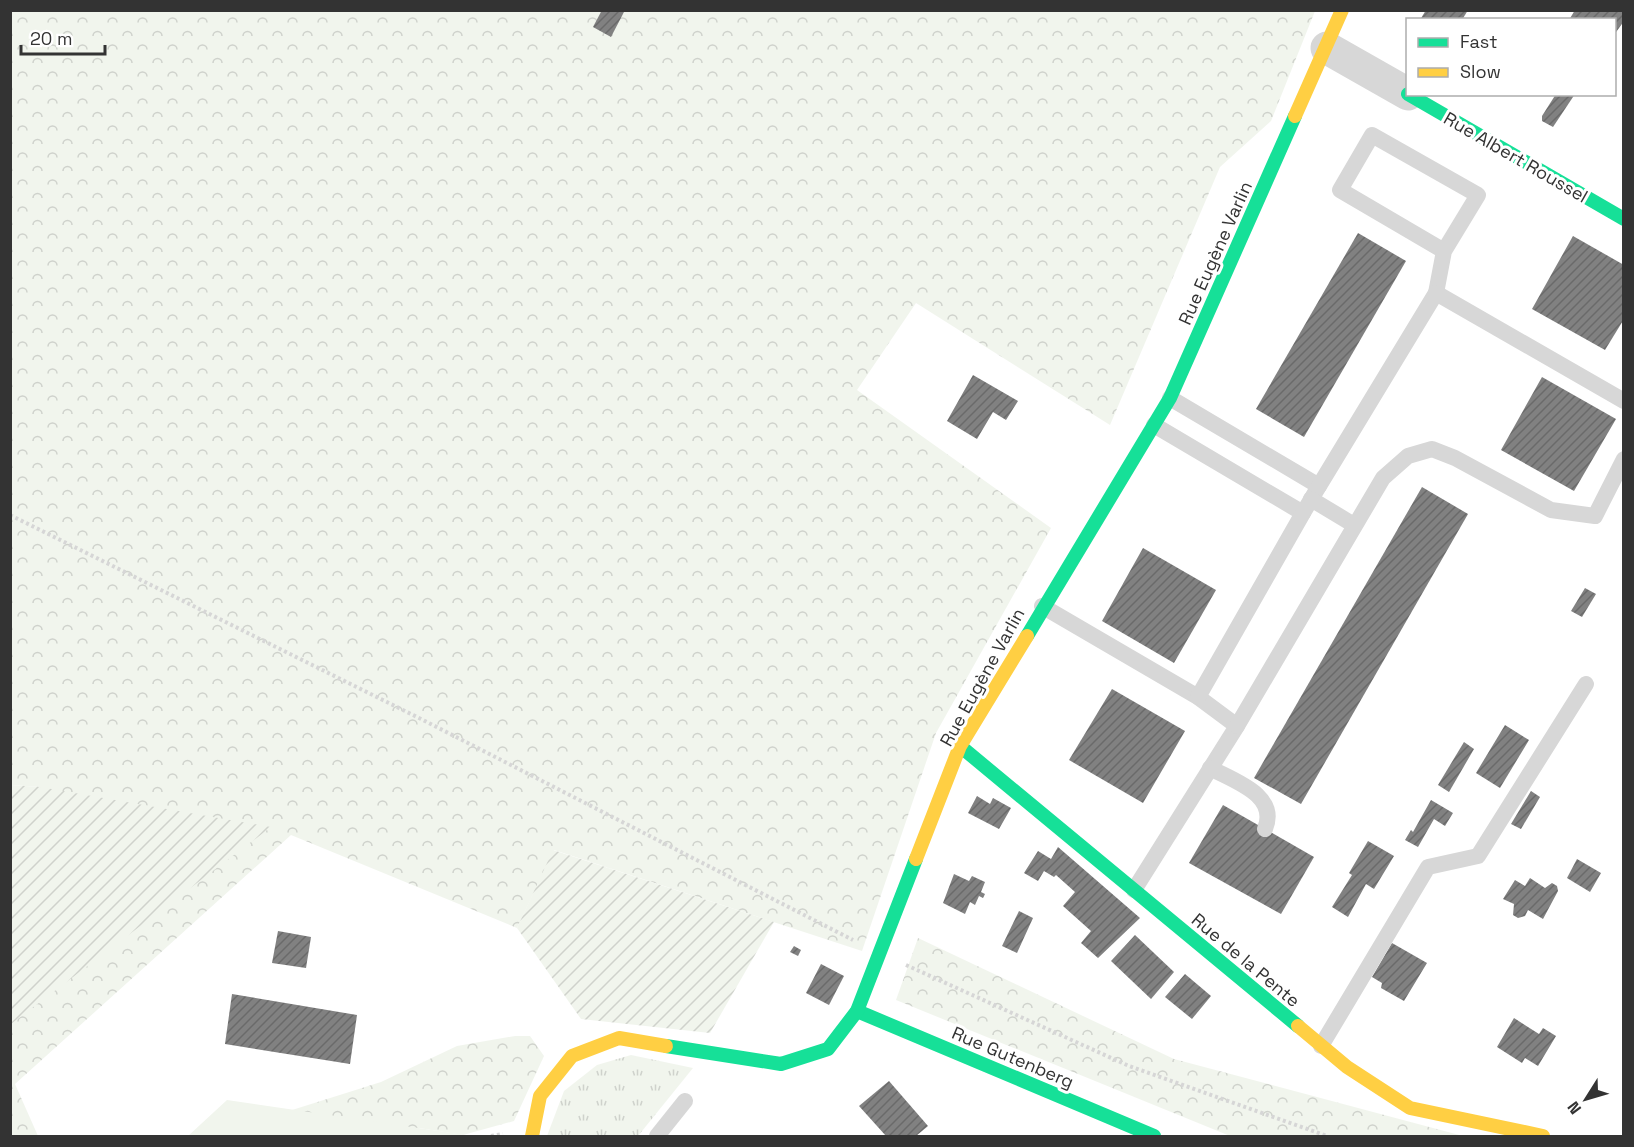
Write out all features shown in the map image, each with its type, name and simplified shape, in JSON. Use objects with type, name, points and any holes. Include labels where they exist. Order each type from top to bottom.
[{"type":"street","name":"Rue Eugène Varlin","points":[[532,1137],[540,1096],[572,1056],[619,1038],[781,1064],[828,1049],[857,1011],[960,746],[1042,606],[1170,398],[1342,10]]},
{"type":"street","name":"Rue Albert Roussel","points":[[1327,48],[1406,93]]},
{"type":"street","name":"Rue Albert Roussel","points":[[1411,96],[1623,219]]},
{"type":"street","name":"Rue de la Pente","points":[[960,746],[1347,1067],[1410,1108],[1543,1137]]},
{"type":"street","name":"Rue Gutenberg","points":[[857,1011],[1154,1137]]},
{"type":"lane","points":[[1197,697],[1311,500],[1436,292],[1444,251],[1478,195],[1372,135],[1340,190],[1444,251]]},
{"type":"lane","points":[[1436,292],[1623,400]]},
{"type":"lane","points":[[1170,398],[1311,500]]},
{"type":"lane","points":[[1154,425],[1311,500],[1354,525]]},
{"type":"lane","points":[[1134,890],[1237,726],[1383,478],[1408,456],[1432,449],[1455,458],[1551,510],[1595,516],[1623,459]]},
{"type":"lane","points":[[1042,606],[1197,697],[1237,726]]},
{"type":"lane","points":[[1321,1046],[1428,867],[1478,856],[1586,684]]},
{"type":"lane","points":[[1210,768],[1259,795],[1269,811],[1269,820],[1265,829]]},
{"type":"lane","points":[[657,1137],[685,1101]]},
{"type":"path","points":[[10,514],[411,714],[881,954],[1129,1066],[1327,1137]]},
{"type":"green space","points":[[11,11],[1315,11],[1271,121],[1220,167],[1110,425],[916,303],[857,390],[1051,528],[936,733],[862,951],[554,850],[517,928],[291,835],[15,1084],[38,1136],[11,1136],[11,1022],[40,787],[11,785]]},
{"type":"green space","points":[[11,785],[40,787],[271,827],[11,1024]]},
{"type":"green space","points":[[553,850],[774,922],[710,1033],[581,1019],[517,928]]},
{"type":"green space","points":[[918,938],[1174,1059],[1463,1136],[1230,1136],[896,1000]]},
{"type":"green space","points":[[515,1036],[530,1036],[544,1056],[514,1121],[463,1135],[419,1128],[379,1136],[210,1136],[381,1082],[457,1046]]},
{"type":"green space","points":[[631,1055],[693,1068],[638,1136],[547,1136],[564,1091],[597,1065]]},
{"type":"green space","points":[[227,1100],[473,1136],[188,1136]]},
{"type":"building","points":[[602,10],[625,10],[611,37],[593,27]]},
{"type":"building","points":[[1426,10],[1468,10],[1463,18],[1421,18]]},
{"type":"building","points":[[1575,10],[1624,10],[1624,21],[1616,32],[1616,18],[1570,18]]},
{"type":"building","points":[[1555,96],[1574,96],[1553,127],[1542,121],[1542,116]]},
{"type":"building","points":[[1358,233],[1406,261],[1304,437],[1256,409]]},
{"type":"building","points":[[1573,236],[1624,265],[1624,319],[1605,350],[1532,309]]},
{"type":"building","points":[[973,375],[1018,401],[1006,420],[993,412],[977,439],[947,421]]},
{"type":"building","points":[[1542,377],[1616,419],[1574,491],[1501,450]]},
{"type":"building","points":[[1422,487],[1468,514],[1301,804],[1254,778]]},
{"type":"building","points":[[1143,548],[1216,590],[1174,663],[1102,621]]},
{"type":"building","points":[[1585,588],[1596,594],[1582,617],[1571,611]]},
{"type":"building","points":[[1112,689],[1185,731],[1143,803],[1069,760]]},
{"type":"building","points":[[1505,725],[1529,740],[1500,788],[1476,773]]},
{"type":"building","points":[[1464,742],[1474,749],[1449,792],[1438,785]]},
{"type":"building","points":[[1531,791],[1540,797],[1521,829],[1511,824]]},
{"type":"building","points":[[977,796],[990,804],[993,798],[1011,808],[999,829],[968,813]]},
{"type":"building","points":[[1431,800],[1453,813],[1445,826],[1434,819],[1418,847],[1405,840],[1411,830],[1413,832]]},
{"type":"building","points":[[1223,805],[1314,857],[1281,914],[1189,863]]},
{"type":"building","points":[[1368,841],[1394,856],[1374,889],[1366,884],[1348,917],[1332,907],[1352,875],[1349,873]]},
{"type":"building","points":[[1058,847],[1140,918],[1098,958],[1081,943],[1091,931],[1063,906],[1075,892],[1056,875],[1054,877],[1044,871],[1038,881],[1024,873],[1038,851],[1051,859]]},
{"type":"building","points":[[1577,859],[1601,873],[1590,892],[1567,878]]},
{"type":"building","points":[[954,874],[969,881],[972,876],[985,882],[981,892],[985,894],[983,898],[979,896],[975,905],[970,902],[965,914],[943,903]]},
{"type":"building","points":[[1530,878],[1545,888],[1552,883],[1557,886],[1558,891],[1543,919],[1528,910],[1525,916],[1518,918],[1513,915],[1514,904],[1503,899],[1515,880],[1525,886]]},
{"type":"building","points":[[1019,911],[1033,918],[1017,953],[1002,946]]},
{"type":"building","points":[[278,931],[311,937],[306,968],[272,963]]},
{"type":"building","points":[[1135,935],[1174,972],[1151,999],[1111,961]]},
{"type":"building","points":[[1392,943],[1427,963],[1404,1001],[1381,988],[1382,983],[1372,977]]},
{"type":"building","points":[[794,946],[801,950],[798,956],[790,952]]},
{"type":"building","points":[[821,964],[844,976],[829,1005],[806,993]]},
{"type":"building","points":[[1185,974],[1211,996],[1192,1019],[1165,997]]},
{"type":"building","points":[[232,994],[357,1015],[350,1064],[225,1044]]},
{"type":"building","points":[[1514,1018],[1539,1034],[1543,1028],[1556,1036],[1538,1066],[1525,1058],[1522,1063],[1497,1047]]},
{"type":"building","points":[[889,1081],[928,1126],[916,1136],[886,1136],[859,1106]]},
{"type":"traffic: fast","points":[[1411,96],[1624,219]]},
{"type":"traffic: fast","points":[[1027,636],[1170,398],[1295,116]]},
{"type":"traffic: fast","points":[[960,746],[1298,1026]]},
{"type":"traffic: fast","points":[[666,1046],[781,1064],[828,1049],[857,1011],[916,859]]},
{"type":"traffic: fast","points":[[857,1011],[1154,1136]]},
{"type":"traffic: slow","points":[[1295,116],[1342,10]]},
{"type":"traffic: slow","points":[[916,859],[960,746],[1027,636]]},
{"type":"traffic: slow","points":[[1298,1026],[1347,1067],[1410,1108],[1543,1136]]},
{"type":"traffic: slow","points":[[532,1136],[540,1096],[572,1056],[619,1038],[666,1046]]}]
